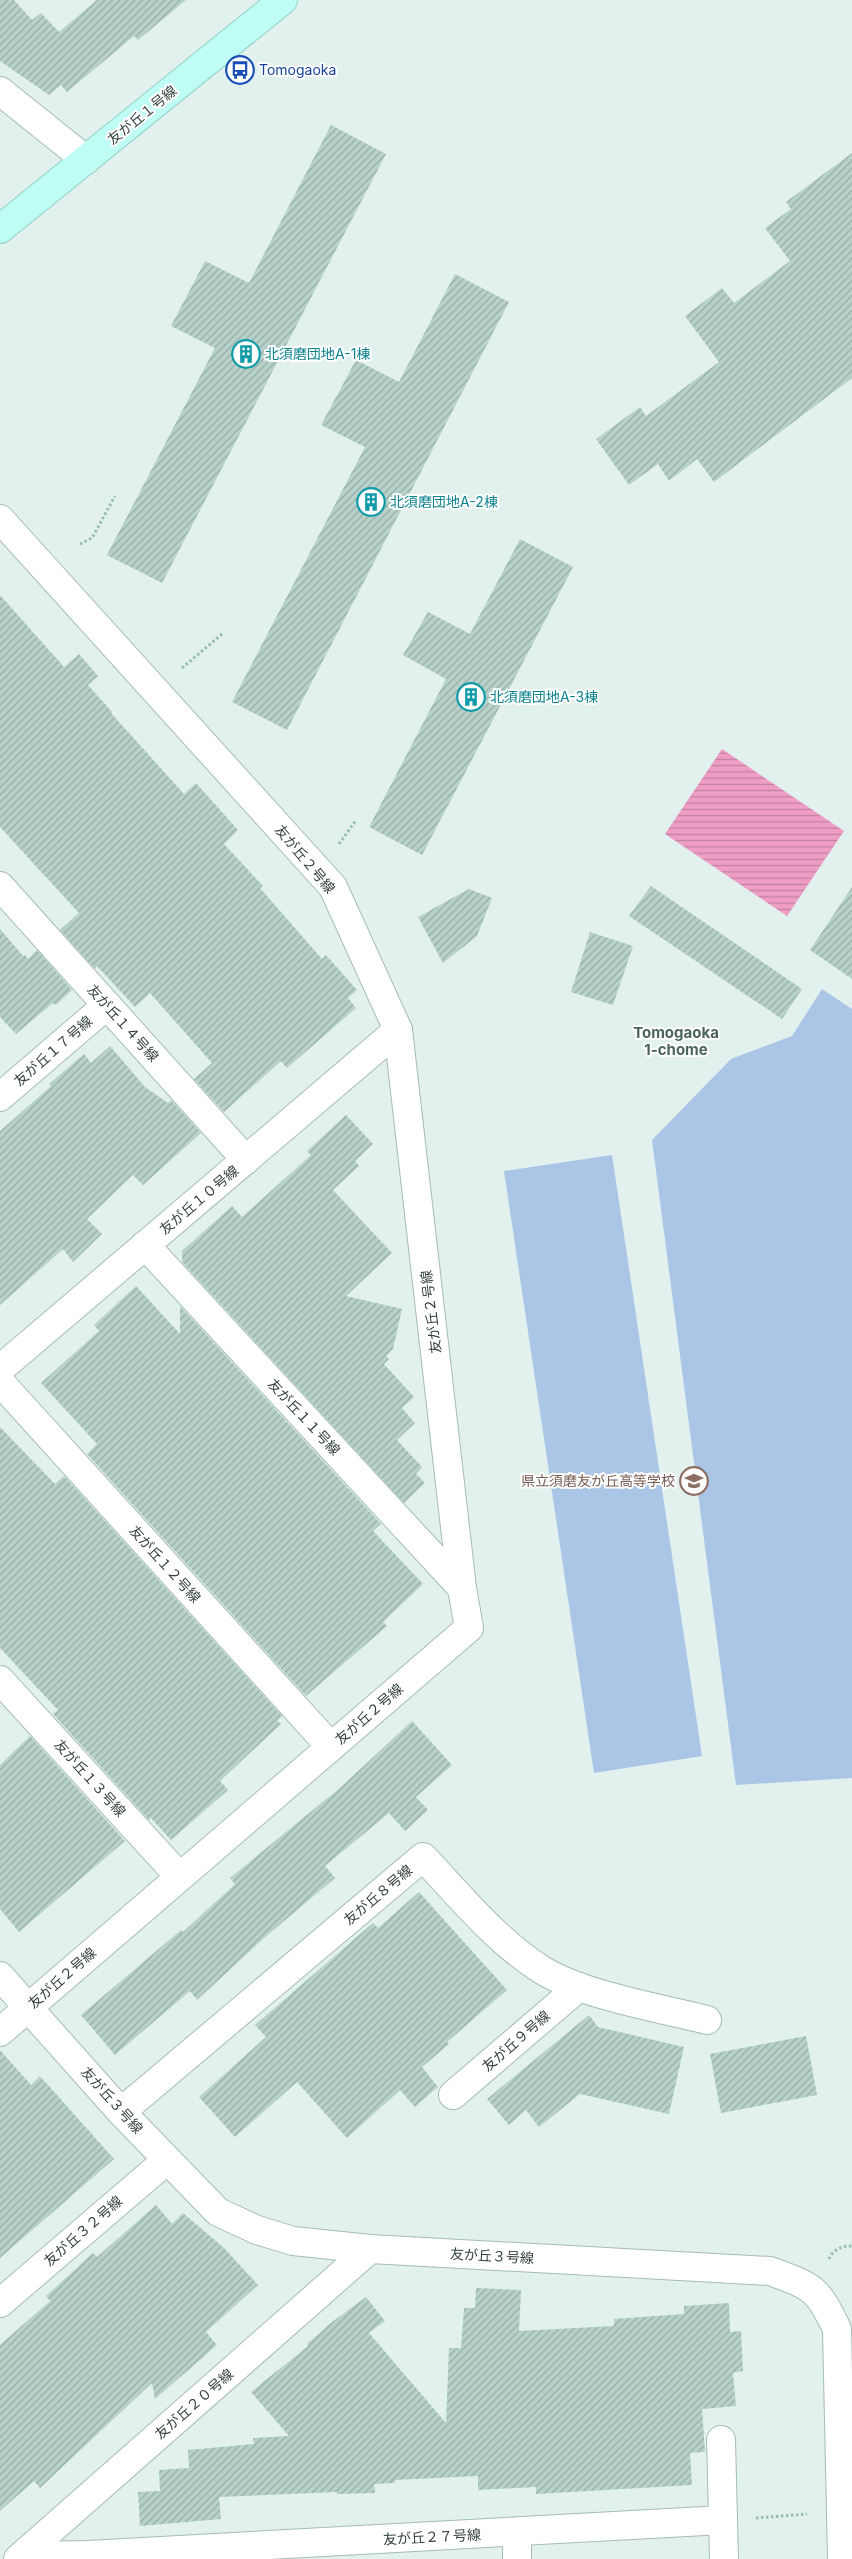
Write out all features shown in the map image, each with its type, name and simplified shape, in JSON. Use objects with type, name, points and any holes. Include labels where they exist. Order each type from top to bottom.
[{"type":"street","name":"友が丘１号線","points":[[0,229],[283,0]]},
{"type":"street","points":[[0,92],[86,160]]},
{"type":"street","name":"友が丘２号線","points":[[0,520],[333,887],[398,1030],[462,1588],[469,1628],[0,2032]]},
{"type":"street","name":"友が丘１４号線","points":[[0,886],[246,1160]]},
{"type":"street","name":"友が丘１７号線","points":[[0,1097],[107,1005]]},
{"type":"street","name":"友が丘１０号線","points":[[0,1369],[398,1030]]},
{"type":"street","name":"友が丘１１号線","points":[[145,1245],[462,1588]]},
{"type":"street","name":"友が丘１２号線","points":[[0,1382],[331,1746]]},
{"type":"street","name":"友が丘１３号線","points":[[0,1680],[179,1876]]},
{"type":"street","name":"友が丘８号線","points":[[121,2112],[423,1858],[506,1944],[543,1971],[579,1987],[707,2020]]},
{"type":"street","name":"友が丘３号線","points":[[0,1976],[121,2112],[218,2212],[257,2230],[293,2241],[370,2249],[770,2271],[805,2284],[823,2299],[837,2329],[842,2559]]},
{"type":"street","name":"友が丘９号線","points":[[453,2095],[579,1987]]},
{"type":"street","name":"友が丘３２号線","points":[[0,2303],[167,2160]]},
{"type":"street","name":"友が丘２０号線","points":[[20,2557],[370,2249]]},
{"type":"street","points":[[721,2440],[724,2559]]},
{"type":"street","name":"友が丘２７号線","points":[[20,2557],[88,2557],[517,2546],[723,2520]]},
{"type":"path","points":[[80,544],[92,538],[116,496]]},
{"type":"path","points":[[156,692],[222,634]]},
{"type":"path","points":[[723,2520],[842,2511]]},
{"type":"shaded area","points":[[722,749],[844,831],[787,916],[665,834]]},
{"type":"shaded area","points":[[822,989],[852,1009],[852,1778],[736,1785],[652,1140],[731,1059],[792,1036]]},
{"type":"shaded area","points":[[612,1155],[702,1756],[594,1773],[504,1171]]},
{"type":"building","points":[[0,0],[14,0],[32,20],[41,13],[59,32],[97,0],[186,0],[138,40],[134,36],[67,92],[61,85],[49,95],[0,61]]},
{"type":"building","name":"北須磨団地A-1棟","points":[[331,125],[386,154],[162,583],[107,555],[215,348],[171,326],[205,261],[249,283]]},
{"type":"building","points":[[852,153],[852,378],[714,482],[697,459],[669,481],[658,464],[629,485],[596,439],[640,407],[646,416],[719,362],[685,316],[722,288],[734,303],[790,261],[765,228],[791,209],[786,202]]},
{"type":"building","name":"北須磨団地A-2棟","points":[[455,274],[509,302],[287,730],[232,702],[365,447],[321,425],[356,360],[399,382]]},
{"type":"building","name":"北須磨団地A-3棟","points":[[520,539],[573,567],[422,855],[369,827],[446,679],[403,655],[428,612],[470,634]]},
{"type":"building","points":[[0,595],[64,667],[79,654],[98,676],[88,685],[184,794],[196,783],[238,830],[224,844],[263,886],[260,888],[322,959],[326,955],[357,990],[348,998],[356,1008],[287,1068],[281,1061],[224,1112],[194,1079],[212,1063],[150,993],[135,1007],[97,966],[95,969],[60,930],[79,913],[0,827]]},
{"type":"building","points":[[651,886],[802,989],[782,1019],[629,916]]},
{"type":"building","points":[[852,887],[852,979],[810,950]]},
{"type":"building","points":[[469,889],[492,898],[477,936],[443,963],[418,917]]},
{"type":"building","points":[[0,929],[23,956],[25,955],[28,959],[37,950],[72,990],[56,1005],[53,1003],[16,1034],[0,1017]]},
{"type":"building","points":[[590,932],[633,946],[613,1005],[571,992]]},
{"type":"building","points":[[110,1046],[145,1087],[168,1103],[171,1100],[201,1133],[143,1185],[133,1175],[87,1219],[102,1234],[73,1262],[63,1249],[0,1305],[0,1131],[51,1086],[49,1084],[84,1054],[91,1063]]},
{"type":"building","points":[[346,1115],[373,1144],[355,1161],[359,1166],[333,1190],[392,1253],[346,1296],[402,1309],[393,1349],[386,1356],[389,1359],[384,1364],[414,1397],[402,1408],[415,1423],[397,1440],[422,1467],[416,1474],[425,1483],[404,1503],[182,1262],[182,1251],[232,1206],[242,1217],[311,1155],[307,1151]]},
{"type":"building","points":[[136,1286],[180,1334],[180,1306],[381,1524],[373,1531],[423,1584],[383,1622],[387,1626],[306,1696],[87,1454],[97,1444],[41,1383],[99,1331],[94,1325]]},
{"type":"building","points":[[0,1427],[55,1484],[64,1476],[282,1716],[277,1721],[281,1724],[220,1781],[228,1790],[171,1840],[151,1818],[149,1820],[53,1714],[58,1710],[0,1648]]},
{"type":"building","points":[[412,1721],[452,1765],[416,1797],[428,1810],[405,1831],[389,1813],[325,1866],[335,1878],[264,1938],[197,2000],[190,1991],[115,2055],[81,2015],[181,1930],[183,1932],[235,1884],[230,1878],[341,1787]]},
{"type":"building","points":[[30,1736],[125,1841],[19,1932],[0,1909],[0,1765]]},
{"type":"building","points":[[419,1892],[507,1990],[447,2042],[449,2044],[422,2067],[438,2087],[415,2107],[400,2090],[347,2138],[297,2082],[235,2137],[199,2097],[266,2037],[255,2025],[373,1923],[378,1928]]},
{"type":"building","points":[[589,2015],[598,2027],[684,2047],[669,2114],[580,2094],[539,2127],[526,2110],[509,2125],[487,2099]]},
{"type":"building","points":[[806,2036],[817,2095],[721,2113],[710,2054]]},
{"type":"building","points":[[0,2050],[31,2085],[40,2076],[114,2159],[0,2258]]},
{"type":"building","points":[[156,2205],[172,2224],[183,2213],[224,2248],[258,2285],[206,2332],[217,2345],[155,2399],[152,2383],[40,2488],[34,2481],[0,2511],[0,2345],[50,2301],[46,2296],[93,2253],[97,2257]]},
{"type":"building","points":[[476,2288],[521,2290],[519,2331],[614,2326],[614,2319],[684,2314],[684,2306],[729,2303],[730,2332],[741,2331],[743,2371],[733,2373],[736,2406],[702,2409],[705,2452],[690,2453],[692,2485],[536,2494],[536,2487],[478,2490],[478,2476],[395,2480],[395,2483],[374,2484],[375,2493],[337,2494],[337,2492],[219,2497],[221,2519],[140,2526],[138,2492],[160,2491],[159,2470],[189,2468],[188,2450],[254,2444],[253,2438],[289,2436],[251,2392],[308,2346],[307,2344],[332,2322],[366,2297],[385,2321],[369,2333],[446,2423],[449,2348],[461,2348],[464,2308],[475,2308]]},
{"type":"place","name":"Tomogaoka","points":[[240,70]]},
{"type":"place","name":"北須磨団地A-1棟","points":[[246,354]]},
{"type":"place","name":"北須磨団地A-2棟","points":[[371,502]]},
{"type":"place","name":"北須磨団地A-3棟","points":[[471,697]]},
{"type":"place","name":"県立須磨友が丘高等学校","points":[[694,1481]]},
{"type":"district","name":"Tomogaoka 1-chome","points":[[676,1042]]}]
